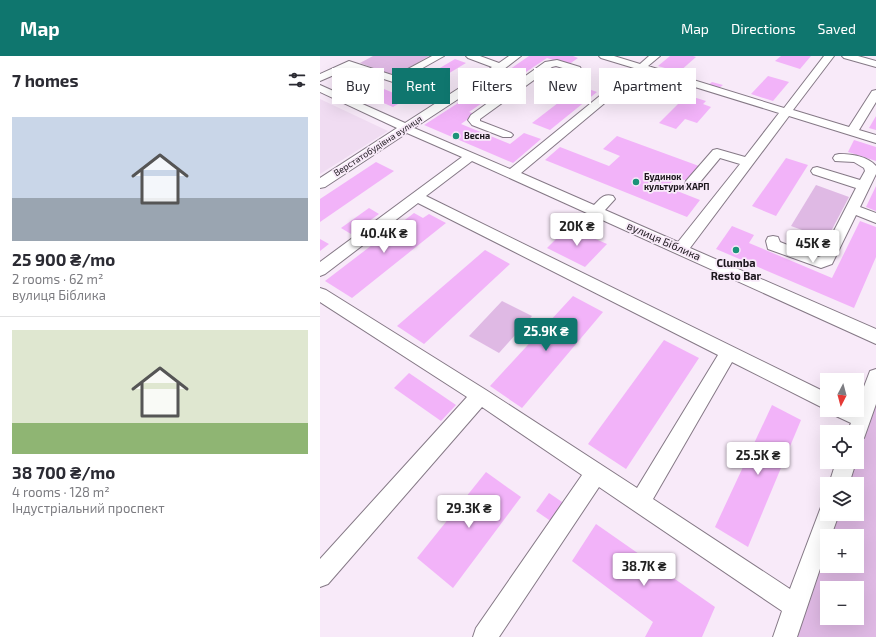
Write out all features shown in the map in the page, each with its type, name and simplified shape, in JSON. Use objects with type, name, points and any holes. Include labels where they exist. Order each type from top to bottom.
[{"type":"street","points":[[349,64],[396,80],[439,56]]},
{"type":"street","points":[[471,56],[500,67]]},
{"type":"street","name":"Верстатобудівна вулиця","points":[[500,67],[516,56]]},
{"type":"street","points":[[604,56],[876,139]]},
{"type":"street","points":[[512,174],[655,56]]},
{"type":"street","points":[[681,249],[829,56]]},
{"type":"street","points":[[847,56],[876,64]]},
{"type":"street","points":[[320,78],[359,59]]},
{"type":"street","points":[[544,68],[551,63],[557,63],[573,68]]},
{"type":"street","name":"вулиця Біблика","points":[[320,88],[405,128],[596,211],[876,337]]},
{"type":"street","points":[[852,132],[876,93]]},
{"type":"street","name":"Верстатобудівна вулиця","points":[[320,184],[458,94]]},
{"type":"street","points":[[494,104],[474,120],[476,123],[507,135]]},
{"type":"street","points":[[691,184],[717,153],[748,162]]},
{"type":"street","points":[[320,270],[471,156]]},
{"type":"street","points":[[773,241],[773,245],[775,246],[816,262],[825,262],[871,171],[868,165],[852,158],[839,158]]},
{"type":"street","points":[[817,170],[864,186]]},
{"type":"street","points":[[417,197],[820,398]]},
{"type":"street","points":[[596,211],[608,199]]},
{"type":"street","points":[[852,209],[876,218]]},
{"type":"street","points":[[320,294],[480,396],[796,606]]},
{"type":"street","points":[[640,502],[729,352]]},
{"type":"street","points":[[859,425],[876,377]]},
{"type":"street","points":[[320,576],[480,396]]},
{"type":"street","points":[[849,417],[858,425]]},
{"type":"street","points":[[485,637],[596,473]]},
{"type":"street","points":[[785,637],[826,521]]},
{"type":"shaded area","points":[[373,56],[429,56],[409,68],[392,68],[392,75],[384,72],[384,68],[373,68],[360,63]]},
{"type":"shaded area","points":[[320,99],[388,131],[320,174]]},
{"type":"shaded area","points":[[816,185],[849,197],[827,239],[791,226]]},
{"type":"shaded area","points":[[502,301],[532,316],[499,353],[469,336]]},
{"type":"shaded area","points":[[876,376],[876,637],[780,637],[820,532],[820,573],[864,573],[864,529],[821,529],[824,521],[864,521],[864,477],[839,477],[841,469],[864,469],[864,425],[859,425],[862,417],[864,417],[864,411]]},
{"type":"building","points":[[529,56],[573,56],[578,58],[568,65],[547,58],[526,72],[526,68],[512,68]]},
{"type":"building","points":[[670,56],[696,57],[684,68],[665,68],[658,66]]},
{"type":"building","points":[[781,56],[811,56],[800,69],[775,61]]},
{"type":"building","points":[[455,59],[466,63],[450,73],[450,68],[440,68]]},
{"type":"building","points":[[768,76],[789,82],[773,101],[751,94]]},
{"type":"building","points":[[712,82],[723,85],[719,88],[708,85]]},
{"type":"building","points":[[384,89],[392,92],[392,104],[398,104],[393,107],[384,103]]},
{"type":"building","points":[[591,90],[597,92],[591,97]]},
{"type":"building","points":[[696,98],[706,101],[703,104],[711,107],[697,123],[685,119],[676,129],[659,123],[678,104],[696,104]]},
{"type":"building","points":[[458,103],[481,104],[469,112],[475,114],[461,124],[510,144],[524,133],[541,139],[513,163],[424,125]]},
{"type":"building","points":[[557,104],[582,104],[550,130],[532,123]]},
{"type":"building","points":[[876,116],[876,130],[869,128]]},
{"type":"building","name":"Будинок культури ХАРП","points":[[617,136],[699,166],[687,181],[676,177],[667,187],[700,200],[687,217],[545,160],[560,147],[609,166],[620,156],[603,149]]},
{"type":"building","points":[[854,140],[876,147],[876,161],[848,152]]},
{"type":"building","points":[[786,158],[808,165],[776,216],[752,206]]},
{"type":"building","points":[[376,162],[394,171],[320,222],[320,199]]},
{"type":"building","points":[[876,186],[876,211],[866,207]]},
{"type":"building","points":[[369,208],[379,214],[351,234],[341,228]]},
{"type":"building","points":[[414,213],[423,218],[429,214],[446,223],[352,298],[325,281]]},
{"type":"building","points":[[860,221],[876,227],[876,257],[854,308],[716,249],[732,226],[754,235],[749,243],[832,278]]},
{"type":"building","points":[[568,227],[607,244],[585,267],[547,248]]},
{"type":"building","points":[[793,238],[806,244],[802,249],[789,243]]},
{"type":"building","points":[[320,239],[329,244],[320,251]]},
{"type":"building","points":[[485,250],[510,264],[424,344],[397,326]]},
{"type":"building","points":[[573,296],[603,312],[522,408],[490,386]]},
{"type":"building","points":[[664,340],[699,358],[626,469],[588,444]]},
{"type":"building","points":[[409,373],[456,405],[441,421],[394,388]]},
{"type":"building","points":[[772,405],[801,420],[748,547],[715,527]]},
{"type":"building","points":[[486,472],[521,497],[453,588],[417,558]]},
{"type":"building","points":[[549,493],[568,506],[555,524],[536,511]]},
{"type":"building","points":[[596,524],[715,607],[702,637],[645,637],[653,622],[572,561]]},
{"type":"place","name":"Весна","points":[[456,136]]},
{"type":"place","name":"Будинок культури ХАРП","points":[[636,182]]},
{"type":"place","name":"Clumba Resto Bar","points":[[736,250]]}]
